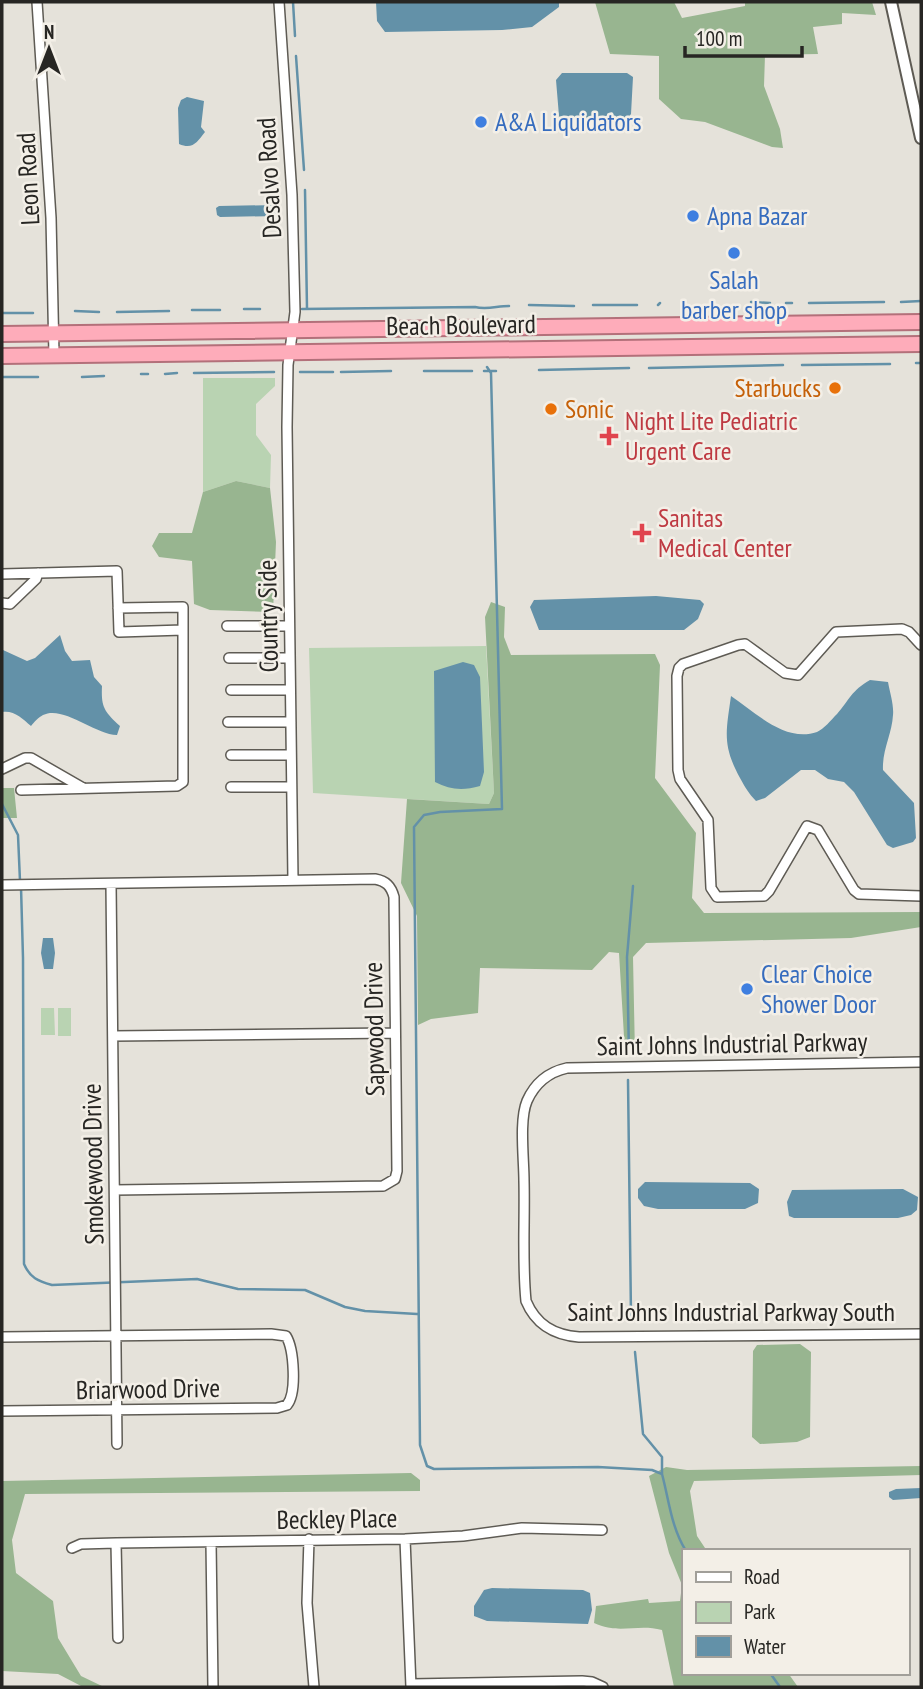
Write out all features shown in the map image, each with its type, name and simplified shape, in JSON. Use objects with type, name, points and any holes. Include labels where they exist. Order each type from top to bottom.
[{"type":"highway","points":[[2,334],[921,322]]},
{"type":"highway","points":[[639,348],[641,326]]},
{"type":"highway","name":"Beach Boulevard","points":[[2,356],[921,344]]},
{"type":"street","name":"Leon Road","points":[[37,2],[51,207],[54,355]]},
{"type":"street","name":"Desalvo Road","points":[[279,2],[292,195],[294,330],[290,352]]},
{"type":"street","points":[[891,2],[921,138]]},
{"type":"street","name":"Country Side","points":[[290,352],[287,427],[293,880]]},
{"type":"street","points":[[2,574],[117,571],[119,632],[183,630]]},
{"type":"street","points":[[2,603],[10,604],[36,579],[38,573]]},
{"type":"street","points":[[21,790],[177,786],[183,782],[183,607],[118,608]]},
{"type":"street","points":[[227,626],[289,626]]},
{"type":"street","points":[[921,645],[909,632],[902,629],[836,632],[798,675],[785,673],[750,646],[738,645],[683,664],[677,676],[678,770],[680,779],[709,820],[711,888],[717,897],[764,896],[807,827],[818,830],[859,894],[921,896]]},
{"type":"street","points":[[229,659],[290,658]]},
{"type":"street","points":[[231,690],[290,690]]},
{"type":"street","points":[[228,722],[290,722]]},
{"type":"street","points":[[231,755],[291,755]]},
{"type":"street","points":[[2,769],[25,758],[31,758],[85,789]]},
{"type":"street","points":[[231,787],[291,787]]},
{"type":"street","name":"Sapwood Drive","points":[[115,1190],[383,1186],[395,1179],[392,889],[384,881],[375,879],[293,880]]},
{"type":"street","points":[[2,885],[293,880]]},
{"type":"street","name":"Smokewood Drive","points":[[111,884],[117,1444]]},
{"type":"street","points":[[113,1036],[394,1033]]},
{"type":"street","name":"Saint Johns Industrial Parkway","points":[[543,1325],[530,1309],[525,1287],[523,1140],[526,1102],[545,1077],[561,1069],[582,1067],[921,1062]]},
{"type":"street","name":"Saint Johns Industrial Parkway South","points":[[543,1325],[565,1336],[579,1337],[921,1334]]},
{"type":"street","points":[[2,1337],[115,1335]]},
{"type":"street","name":"Briarwood Drive","points":[[2,1411],[277,1408],[292,1400],[291,1344],[286,1336],[115,1335]]},
{"type":"street","name":"Beckley Place","points":[[72,1548],[81,1544],[116,1543],[405,1539],[463,1536],[522,1528],[602,1530]]},
{"type":"street","points":[[309,1539],[308,1636],[314,1687]]},
{"type":"street","points":[[405,1539],[411,1686],[582,1681],[603,1687]]},
{"type":"street","points":[[211,1542],[213,1687]]},
{"type":"street","points":[[116,1543],[118,1638]]},
{"type":"green space","points":[[595,2],[674,2],[682,18],[745,6],[745,2],[872,2],[876,15],[842,13],[842,24],[813,27],[818,54],[765,55],[764,86],[780,129],[783,148],[772,147],[705,122],[681,119],[659,99],[659,56],[610,54]]},
{"type":"green space","points":[[203,378],[275,378],[275,386],[256,404],[256,435],[271,455],[270,488],[236,481],[203,492]]},
{"type":"green space","points":[[236,481],[270,488],[276,542],[273,612],[210,610],[194,604],[192,561],[159,557],[152,546],[159,533],[192,533],[203,492]]},
{"type":"green space","points":[[491,602],[505,607],[504,637],[511,655],[655,654],[660,665],[655,778],[696,833],[692,898],[704,913],[921,912],[921,927],[851,938],[646,943],[633,957],[635,1055],[625,1053],[619,953],[609,952],[592,970],[480,968],[478,1013],[431,1019],[418,1025],[417,916],[401,883],[407,799],[489,804],[494,793],[485,617]]},
{"type":"green space","points":[[486,646],[494,793],[489,804],[313,793],[309,648]]},
{"type":"green space","points":[[2,788],[14,788],[17,818],[2,818]]},
{"type":"green space","points":[[41,1008],[54,1008],[55,1035],[41,1035]]},
{"type":"green space","points":[[58,1008],[71,1008],[71,1036],[58,1036]]},
{"type":"green space","points":[[800,1344],[811,1352],[810,1437],[797,1442],[760,1444],[752,1437],[753,1351],[757,1345]]},
{"type":"green space","points":[[921,1466],[921,1475],[694,1481],[690,1491],[697,1536],[706,1549],[682,1549],[682,1585],[669,1553],[649,1476],[666,1467],[687,1470]]},
{"type":"green space","points":[[411,1473],[420,1480],[420,1491],[25,1494],[12,1540],[16,1573],[53,1601],[58,1638],[81,1676],[104,1687],[83,1687],[58,1674],[2,1671],[2,1481]]},
{"type":"green space","points":[[682,1585],[682,1675],[789,1675],[798,1687],[674,1687],[662,1630],[620,1629],[594,1623],[596,1606],[648,1599],[649,1603],[680,1601]]},
{"type":"water","points":[[376,2],[559,2],[559,7],[532,27],[385,32],[377,21]]},
{"type":"water","points":[[562,73],[627,73],[633,77],[631,114],[627,119],[562,120],[559,116],[556,80]]},
{"type":"water","points":[[187,97],[204,101],[201,127],[205,132],[194,144],[188,146],[179,144],[178,108],[181,100]]},
{"type":"water","points":[[219,206],[279,206],[279,212],[276,216],[220,217],[216,208]]},
{"type":"water","points":[[656,596],[700,600],[704,604],[698,619],[684,630],[539,630],[530,607],[534,600]]},
{"type":"water","points":[[60,635],[65,651],[72,661],[90,660],[94,677],[102,686],[105,708],[120,726],[117,735],[60,714],[43,715],[31,726],[14,713],[2,712],[3,650],[27,661],[35,658]]},
{"type":"water","points":[[463,662],[474,665],[480,677],[484,772],[480,786],[468,789],[446,787],[435,782],[434,671]]},
{"type":"water","points":[[870,680],[888,682],[892,703],[892,722],[883,770],[914,803],[916,838],[913,842],[893,848],[887,845],[854,792],[844,782],[828,779],[815,770],[801,770],[765,798],[756,801],[740,778],[728,747],[731,696],[782,730],[805,734],[822,729],[855,692]]},
{"type":"water","points":[[43,938],[53,938],[53,969],[44,969],[41,953]]},
{"type":"water","points":[[645,1182],[750,1183],[759,1189],[758,1203],[745,1209],[658,1209],[644,1206],[638,1198],[638,1189]]},
{"type":"water","points":[[903,1189],[918,1197],[917,1210],[911,1215],[898,1218],[789,1216],[787,1202],[792,1190]]},
{"type":"water","points":[[921,1488],[921,1498],[893,1500],[889,1497],[889,1492],[896,1489]]},
{"type":"water","points":[[484,1590],[583,1590],[590,1593],[592,1610],[588,1624],[487,1621],[474,1616],[474,1606]]},
{"type":"waterway","points":[[293,2],[295,36]]},
{"type":"waterway","points":[[296,56],[304,170]]},
{"type":"waterway","points":[[305,190],[307,308]]},
{"type":"waterway","points":[[901,302],[921,301]]},
{"type":"waterway","points":[[751,302],[770,303]]},
{"type":"waterway","points":[[809,303],[884,302]]},
{"type":"waterway","points":[[786,303],[792,303]]},
{"type":"waterway","points":[[529,305],[574,306]]},
{"type":"waterway","points":[[593,305],[637,305]]},
{"type":"waterway","points":[[302,309],[509,306]]},
{"type":"waterway","points":[[244,309],[260,309]]},
{"type":"waterway","points":[[192,310],[220,310]]},
{"type":"waterway","points":[[75,311],[99,312]]},
{"type":"waterway","points":[[117,312],[169,311]]},
{"type":"waterway","points":[[2,313],[33,313]]},
{"type":"waterway","points":[[916,363],[921,363]]},
{"type":"waterway","points":[[802,365],[890,364]]},
{"type":"waterway","points":[[649,368],[783,365]]},
{"type":"waterway","points":[[487,367],[491,373],[502,809],[424,815],[414,827],[420,1445],[427,1466],[434,1469],[598,1467],[652,1470],[662,1474],[674,1523],[685,1549]]},
{"type":"waterway","points":[[539,370],[629,368]]},
{"type":"waterway","points":[[341,372],[391,371]]},
{"type":"waterway","points":[[424,371],[472,371]]},
{"type":"waterway","points":[[484,371],[496,371]]},
{"type":"waterway","points":[[194,373],[274,372]]},
{"type":"waterway","points":[[300,372],[333,372]]},
{"type":"waterway","points":[[165,374],[177,373]]},
{"type":"waterway","points":[[141,374],[148,374]]},
{"type":"waterway","points":[[82,377],[104,376]]},
{"type":"waterway","points":[[2,377],[38,377]]},
{"type":"waterway","points":[[2,804],[18,835],[20,881]]},
{"type":"waterway","points":[[629,1054],[627,957],[633,886]]},
{"type":"waterway","points":[[21,887],[24,1264],[32,1276],[52,1285],[197,1279],[238,1289],[305,1290],[345,1307],[417,1314]]},
{"type":"waterway","points":[[628,1080],[631,1316]]},
{"type":"waterway","points":[[635,1352],[643,1434],[662,1457],[662,1474]]},
{"type":"waterway","points":[[771,1675],[780,1687]]},
{"type":"place","name":"A&A Liquidators","points":[[481,122]]},
{"type":"place","name":"Apna Bazar","points":[[693,216]]},
{"type":"place","name":"Salah barber shop","points":[[734,253]]},
{"type":"place","name":"Starbucks","points":[[835,388]]},
{"type":"place","name":"Sonic","points":[[551,409]]},
{"type":"place","name":"Night Lite Pediatric Urgent Care","points":[[609,436]]},
{"type":"place","name":"Sanitas Medical Center","points":[[642,533]]},
{"type":"place","name":"Clear Choice Shower Door","points":[[747,989]]}]
